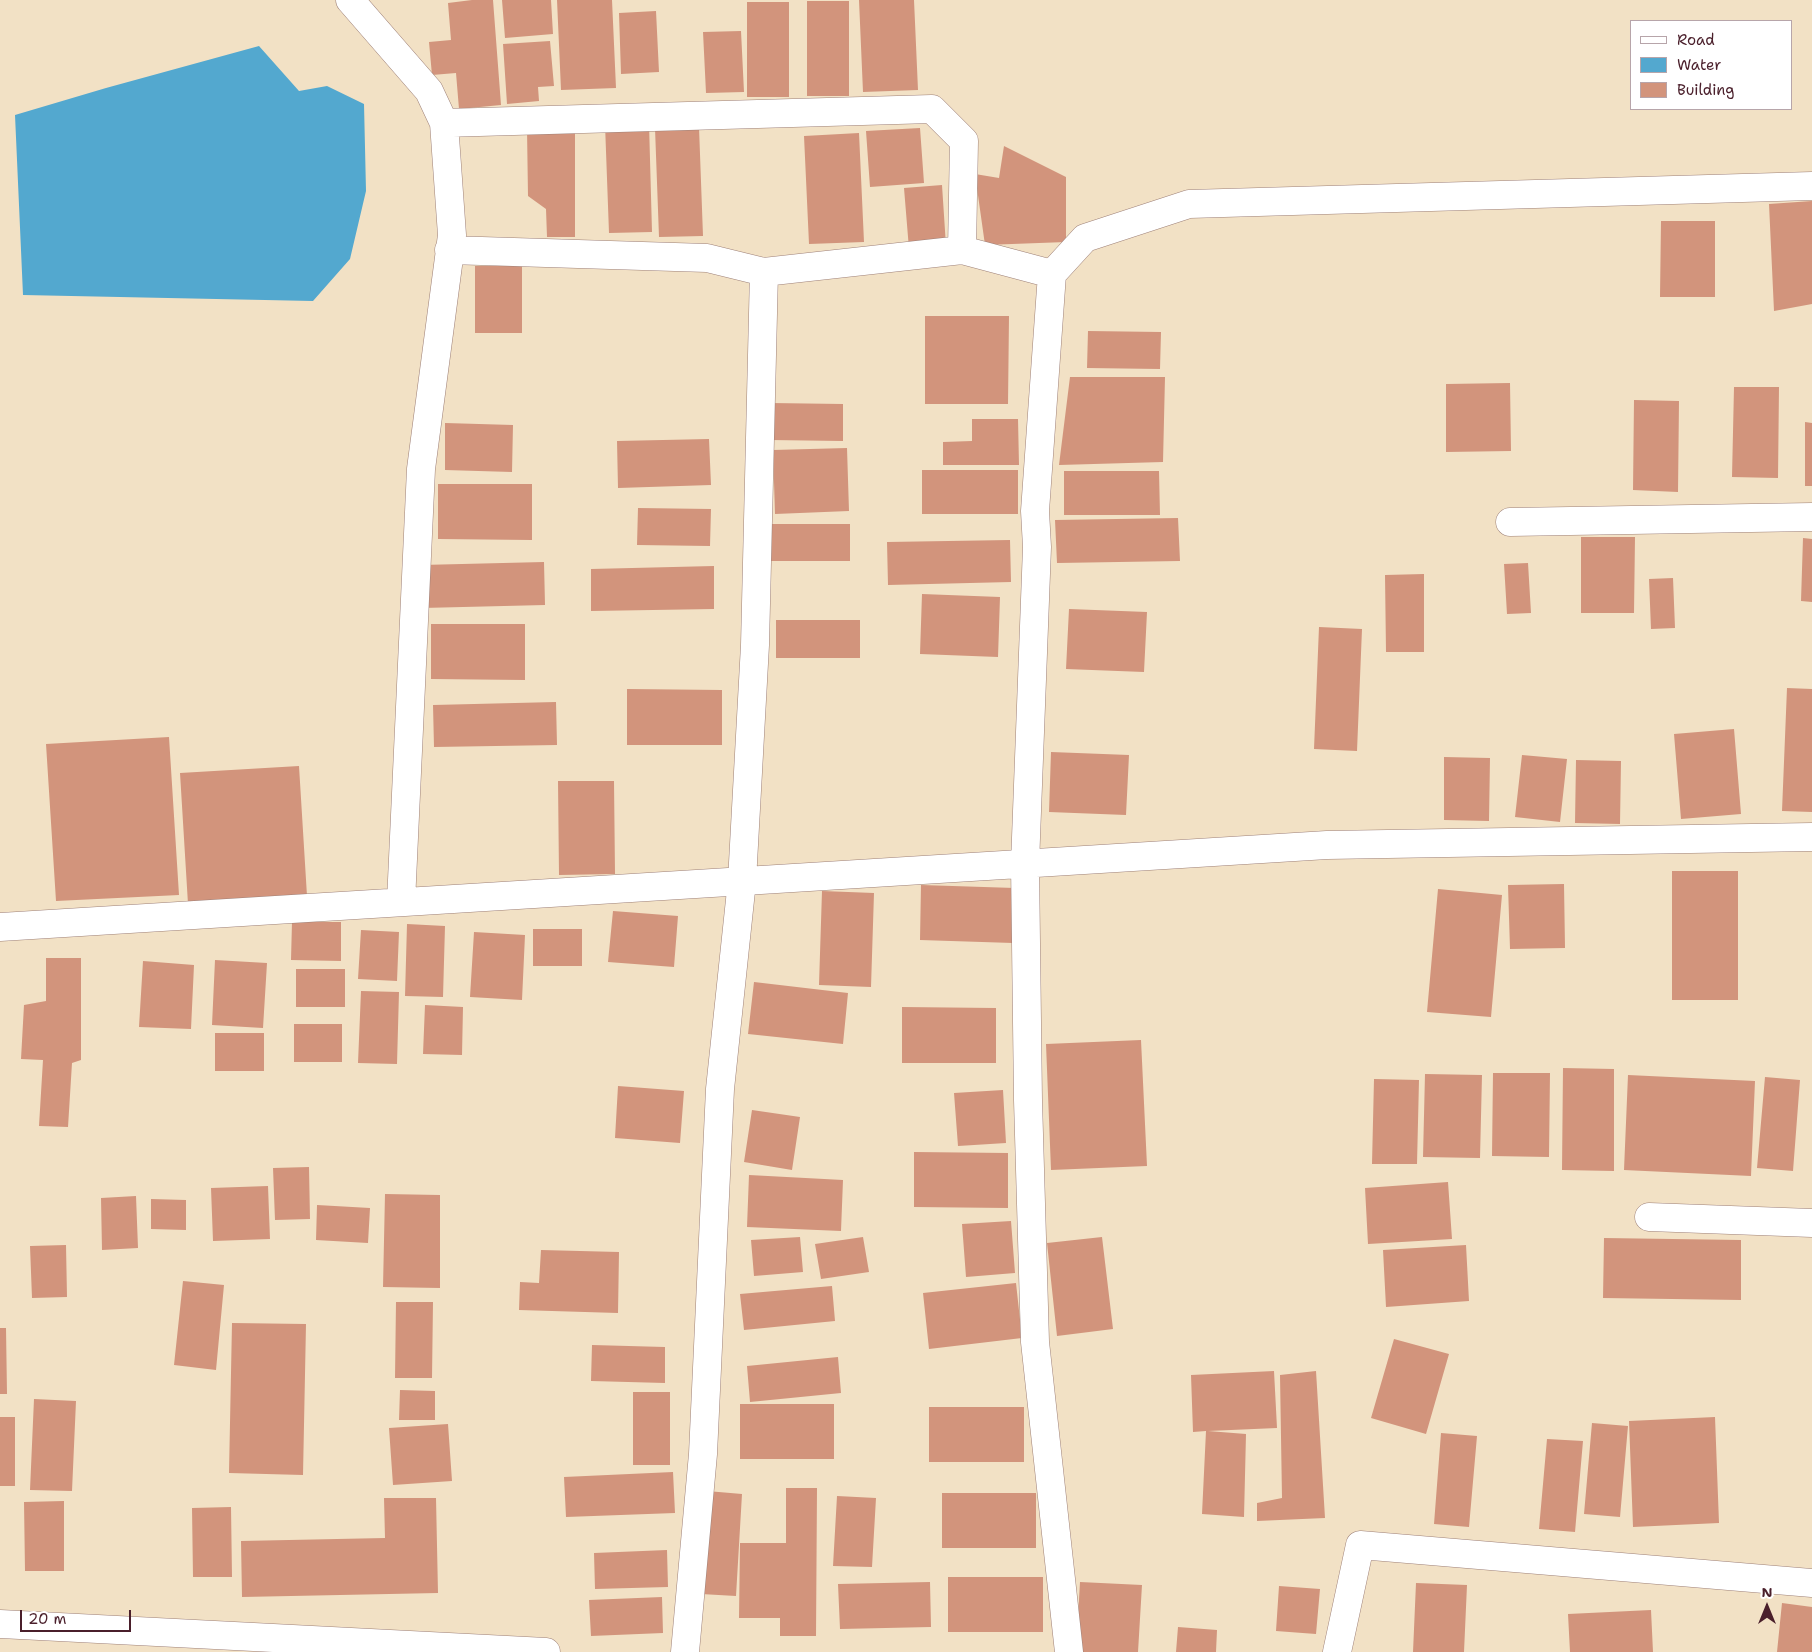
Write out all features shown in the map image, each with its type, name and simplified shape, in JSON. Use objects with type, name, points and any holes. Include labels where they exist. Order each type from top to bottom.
[{"type":"street","points":[[350,0],[429,91],[444,123],[452,235],[421,468],[400,902]]},
{"type":"street","points":[[444,123],[932,109],[964,141],[962,250]]},
{"type":"street","points":[[1069,1652],[1035,1342],[1028,1100],[1025,864],[1037,547],[1035,511],[1052,274],[1085,238],[1189,204],[1812,186]]},
{"type":"street","points":[[449,250],[707,258],[764,272],[962,250],[1052,274]]},
{"type":"street","points":[[685,1652],[703,1454],[720,1089],[742,881],[754,645],[764,272]]},
{"type":"street","points":[[1510,522],[1812,516]]},
{"type":"street","points":[[0,927],[1328,844],[1812,837]]},
{"type":"street","points":[[1649,1217],[1812,1223]]},
{"type":"street","points":[[1337,1652],[1360,1545],[1812,1583]]},
{"type":"street","points":[[0,1624],[546,1652]]},
{"type":"water","points":[[259,46],[299,91],[327,86],[364,104],[366,191],[350,259],[313,301],[23,295],[15,115]]},
{"type":"building","points":[[493,0],[501,105],[459,109],[456,73],[432,75],[429,42],[451,40],[448,3]]},
{"type":"building","points":[[502,0],[551,0],[553,34],[505,38]]},
{"type":"building","points":[[557,0],[612,0],[616,88],[561,90]]},
{"type":"building","points":[[859,0],[914,0],[918,90],[863,92]]},
{"type":"building","points":[[807,1],[849,1],[849,96],[807,96]]},
{"type":"building","points":[[747,2],[789,2],[789,97],[747,97]]},
{"type":"building","points":[[656,11],[659,72],[621,74],[619,13]]},
{"type":"building","points":[[741,31],[744,92],[706,93],[703,32]]},
{"type":"building","points":[[550,41],[554,86],[538,87],[539,101],[507,104],[503,44]]},
{"type":"building","points":[[649,123],[652,232],[609,233],[605,124]]},
{"type":"building","points":[[699,127],[703,236],[659,237],[655,128]]},
{"type":"building","points":[[920,128],[924,183],[870,187],[866,131]]},
{"type":"building","points":[[527,129],[575,129],[575,237],[547,237],[546,209],[528,196]]},
{"type":"building","points":[[859,133],[864,242],[809,244],[804,136]]},
{"type":"building","points":[[1004,146],[1066,177],[1066,242],[985,245],[975,174],[999,178]]},
{"type":"building","points":[[942,185],[946,246],[909,249],[904,188]]},
{"type":"building","points":[[1812,201],[1812,304],[1774,311],[1769,204]]},
{"type":"building","points":[[1661,221],[1715,221],[1715,297],[1660,297]]},
{"type":"building","points":[[475,266],[522,266],[522,333],[475,333]]},
{"type":"building","points":[[925,316],[1009,316],[1008,404],[925,404]]},
{"type":"building","points":[[1088,331],[1161,332],[1160,369],[1087,368]]},
{"type":"building","points":[[1070,377],[1165,377],[1163,462],[1059,465]]},
{"type":"building","points":[[1510,383],[1511,451],[1446,452],[1446,384]]},
{"type":"building","points":[[1734,387],[1779,387],[1778,478],[1732,477]]},
{"type":"building","points":[[1634,400],[1679,401],[1678,492],[1633,490]]},
{"type":"building","points":[[770,403],[843,404],[843,441],[770,440]]},
{"type":"building","points":[[972,419],[1018,419],[1019,465],[943,465],[943,442],[972,441]]},
{"type":"building","points":[[1805,422],[1812,423],[1812,486],[1805,486]]},
{"type":"building","points":[[445,423],[513,425],[512,472],[445,470]]},
{"type":"building","points":[[709,439],[711,485],[618,488],[617,441]]},
{"type":"building","points":[[847,448],[849,511],[775,514],[773,450]]},
{"type":"building","points":[[922,470],[1018,470],[1018,514],[922,514]]},
{"type":"building","points":[[1064,471],[1159,471],[1160,515],[1064,515]]},
{"type":"building","points":[[438,484],[532,484],[532,540],[438,539]]},
{"type":"building","points":[[638,508],[711,509],[710,546],[637,545]]},
{"type":"building","points":[[1178,518],[1180,561],[1057,563],[1055,520]]},
{"type":"building","points":[[766,524],[850,524],[850,561],[766,561]]},
{"type":"building","points":[[1581,537],[1635,537],[1634,613],[1581,613]]},
{"type":"building","points":[[1803,538],[1812,539],[1812,602],[1801,601]]},
{"type":"building","points":[[1010,540],[1011,582],[888,585],[887,542]]},
{"type":"building","points":[[544,562],[545,605],[422,608],[421,565]]},
{"type":"building","points":[[1528,563],[1531,613],[1507,614],[1504,564]]},
{"type":"building","points":[[714,566],[714,609],[591,611],[591,569]]},
{"type":"building","points":[[1424,574],[1424,652],[1386,652],[1385,575]]},
{"type":"building","points":[[1673,578],[1675,628],[1651,629],[1649,579]]},
{"type":"building","points":[[922,594],[1000,597],[998,657],[920,654]]},
{"type":"building","points":[[1069,609],[1147,612],[1144,672],[1066,669]]},
{"type":"building","points":[[776,620],[860,620],[860,658],[776,658]]},
{"type":"building","points":[[431,624],[525,624],[525,680],[431,679]]},
{"type":"building","points":[[1319,627],[1362,629],[1357,751],[1314,749]]},
{"type":"building","points":[[1787,688],[1812,689],[1812,812],[1782,811]]},
{"type":"building","points":[[627,689],[722,690],[722,745],[627,745]]},
{"type":"building","points":[[556,702],[557,745],[434,747],[433,705]]},
{"type":"building","points":[[1734,729],[1741,814],[1681,819],[1674,734]]},
{"type":"building","points":[[169,737],[179,895],[56,901],[46,744]]},
{"type":"building","points":[[1051,752],[1129,755],[1126,815],[1049,812]]},
{"type":"building","points":[[1522,755],[1567,759],[1560,822],[1515,817]]},
{"type":"building","points":[[1444,757],[1490,758],[1489,821],[1444,820]]},
{"type":"building","points":[[1576,760],[1621,761],[1620,824],[1575,823]]},
{"type":"building","points":[[299,766],[307,896],[188,904],[180,773]]},
{"type":"building","points":[[558,781],[614,781],[615,874],[559,875]]},
{"type":"building","points":[[1672,871],[1738,871],[1738,1000],[1672,1000]]},
{"type":"building","points":[[1564,884],[1565,948],[1510,949],[1508,885]]},
{"type":"building","points":[[921,885],[1015,888],[1013,943],[920,940]]},
{"type":"building","points":[[1438,889],[1502,895],[1491,1017],[1427,1012]]},
{"type":"building","points":[[822,891],[874,893],[871,987],[819,985]]},
{"type":"building","points":[[613,911],[678,916],[674,967],[608,962]]},
{"type":"building","points":[[292,922],[341,922],[341,961],[291,960]]},
{"type":"building","points":[[407,924],[445,926],[443,997],[405,996]]},
{"type":"building","points":[[533,929],[582,929],[582,966],[533,966]]},
{"type":"building","points":[[361,930],[399,932],[397,981],[358,979]]},
{"type":"building","points":[[474,932],[525,935],[522,1000],[470,997]]},
{"type":"building","points":[[46,958],[81,958],[81,1060],[72,1063],[68,1127],[39,1126],[43,1060],[21,1059],[24,1005],[46,1001]]},
{"type":"building","points":[[215,960],[267,963],[263,1028],[212,1025]]},
{"type":"building","points":[[143,961],[194,965],[191,1029],[139,1027]]},
{"type":"building","points":[[296,969],[345,969],[345,1007],[296,1007]]},
{"type":"building","points":[[754,982],[848,993],[843,1044],[748,1034]]},
{"type":"building","points":[[361,991],[399,992],[397,1064],[358,1063]]},
{"type":"building","points":[[425,1005],[463,1007],[462,1055],[423,1054]]},
{"type":"building","points":[[902,1007],[996,1008],[996,1063],[902,1063]]},
{"type":"building","points":[[294,1024],[342,1024],[342,1062],[294,1062]]},
{"type":"building","points":[[215,1033],[264,1033],[264,1071],[215,1071]]},
{"type":"building","points":[[1141,1040],[1147,1166],[1051,1170],[1046,1044]]},
{"type":"building","points":[[1563,1068],[1614,1069],[1614,1171],[1562,1170]]},
{"type":"building","points":[[1493,1073],[1550,1073],[1549,1157],[1492,1156]]},
{"type":"building","points":[[1425,1074],[1482,1075],[1480,1158],[1423,1157]]},
{"type":"building","points":[[1628,1075],[1755,1081],[1751,1176],[1624,1170]]},
{"type":"building","points":[[1765,1077],[1800,1080],[1793,1171],[1757,1168]]},
{"type":"building","points":[[1374,1079],[1419,1080],[1417,1164],[1372,1164]]},
{"type":"building","points":[[618,1086],[684,1091],[680,1143],[615,1138]]},
{"type":"building","points":[[1003,1090],[1006,1143],[958,1146],[954,1093]]},
{"type":"building","points":[[752,1110],[800,1117],[792,1170],[744,1162]]},
{"type":"building","points":[[914,1152],[1008,1153],[1008,1208],[914,1207]]},
{"type":"building","points":[[309,1167],[310,1219],[275,1220],[273,1168]]},
{"type":"building","points":[[749,1175],[843,1180],[841,1231],[747,1227]]},
{"type":"building","points":[[1448,1182],[1452,1239],[1368,1244],[1365,1188]]},
{"type":"building","points":[[268,1186],[270,1239],[213,1241],[211,1188]]},
{"type":"building","points":[[385,1194],[440,1195],[440,1288],[383,1287]]},
{"type":"building","points":[[136,1196],[138,1248],[102,1250],[101,1198]]},
{"type":"building","points":[[151,1199],[186,1200],[186,1230],[151,1229]]},
{"type":"building","points":[[317,1205],[370,1208],[368,1243],[316,1240]]},
{"type":"building","points":[[1011,1221],[1015,1273],[966,1277],[962,1224]]},
{"type":"building","points":[[800,1237],[803,1272],[754,1276],[751,1240]]},
{"type":"building","points":[[863,1237],[869,1272],[821,1279],[815,1244]]},
{"type":"building","points":[[1102,1237],[1113,1329],[1057,1336],[1047,1243]]},
{"type":"building","points":[[1604,1238],[1741,1240],[1741,1300],[1603,1298]]},
{"type":"building","points":[[66,1245],[67,1297],[32,1298],[30,1246]]},
{"type":"building","points":[[1466,1245],[1469,1301],[1386,1307],[1383,1250]]},
{"type":"building","points":[[541,1250],[619,1252],[618,1313],[519,1310],[520,1282],[539,1283]]},
{"type":"building","points":[[183,1281],[224,1285],[216,1370],[174,1365]]},
{"type":"building","points":[[1016,1283],[1022,1338],[929,1349],[923,1293]]},
{"type":"building","points":[[832,1286],[835,1321],[744,1330],[740,1294]]},
{"type":"building","points":[[396,1302],[433,1302],[432,1378],[395,1378]]},
{"type":"building","points":[[232,1323],[306,1324],[303,1475],[229,1473]]},
{"type":"building","points":[[0,1328],[6,1328],[7,1394],[0,1394]]},
{"type":"building","points":[[1394,1339],[1449,1354],[1426,1434],[1371,1418]]},
{"type":"building","points":[[592,1345],[665,1347],[665,1383],[591,1381]]},
{"type":"building","points":[[838,1357],[841,1393],[750,1402],[747,1366]]},
{"type":"building","points":[[1274,1371],[1277,1428],[1208,1431],[1246,1434],[1244,1517],[1202,1514],[1206,1431],[1193,1432],[1191,1375]]},
{"type":"building","points":[[1316,1371],[1325,1518],[1257,1521],[1257,1503],[1282,1498],[1280,1375]]},
{"type":"building","points":[[400,1390],[435,1391],[435,1420],[399,1420]]},
{"type":"building","points":[[633,1392],[670,1392],[670,1465],[633,1465]]},
{"type":"building","points":[[34,1399],[76,1401],[72,1491],[30,1490]]},
{"type":"building","points":[[740,1404],[834,1404],[834,1459],[740,1459]]},
{"type":"building","points":[[929,1407],[1024,1407],[1024,1462],[929,1462]]},
{"type":"building","points":[[0,1417],[15,1417],[15,1486],[0,1486]]},
{"type":"building","points":[[1715,1417],[1719,1523],[1633,1527],[1629,1421]]},
{"type":"building","points":[[1592,1423],[1628,1426],[1620,1517],[1584,1514]]},
{"type":"building","points":[[448,1424],[452,1481],[393,1485],[389,1428]]},
{"type":"building","points":[[1441,1433],[1477,1436],[1469,1527],[1434,1524]]},
{"type":"building","points":[[1547,1439],[1583,1441],[1575,1532],[1539,1529]]},
{"type":"building","points":[[673,1472],[675,1513],[566,1517],[564,1477]]},
{"type":"building","points":[[786,1488],[817,1488],[816,1636],[780,1636],[780,1618],[739,1618],[740,1543],[786,1543]]},
{"type":"building","points":[[707,1491],[742,1494],[736,1596],[701,1594]]},
{"type":"building","points":[[942,1493],[1036,1493],[1036,1548],[942,1548]]},
{"type":"building","points":[[837,1496],[876,1498],[872,1567],[833,1566]]},
{"type":"building","points":[[384,1498],[436,1498],[438,1593],[242,1597],[241,1541],[385,1538]]},
{"type":"building","points":[[64,1501],[64,1571],[25,1571],[24,1502]]},
{"type":"building","points":[[231,1507],[232,1577],[193,1577],[192,1508]]},
{"type":"building","points":[[667,1550],[668,1587],[595,1589],[594,1553]]},
{"type":"building","points":[[948,1577],[1043,1577],[1043,1632],[948,1632]]},
{"type":"building","points":[[930,1582],[931,1627],[840,1629],[838,1584]]},
{"type":"building","points":[[1080,1582],[1142,1585],[1138,1652],[1076,1652]]},
{"type":"building","points":[[1416,1583],[1467,1585],[1464,1652],[1413,1652]]},
{"type":"building","points":[[1279,1586],[1320,1589],[1316,1634],[1276,1631]]},
{"type":"building","points":[[662,1597],[663,1633],[591,1636],[589,1600]]},
{"type":"building","points":[[1782,1603],[1812,1607],[1812,1652],[1777,1652]]},
{"type":"building","points":[[1651,1610],[1653,1652],[1570,1652],[1568,1614]]},
{"type":"building","points":[[1178,1627],[1217,1630],[1216,1652],[1176,1652]]}]
